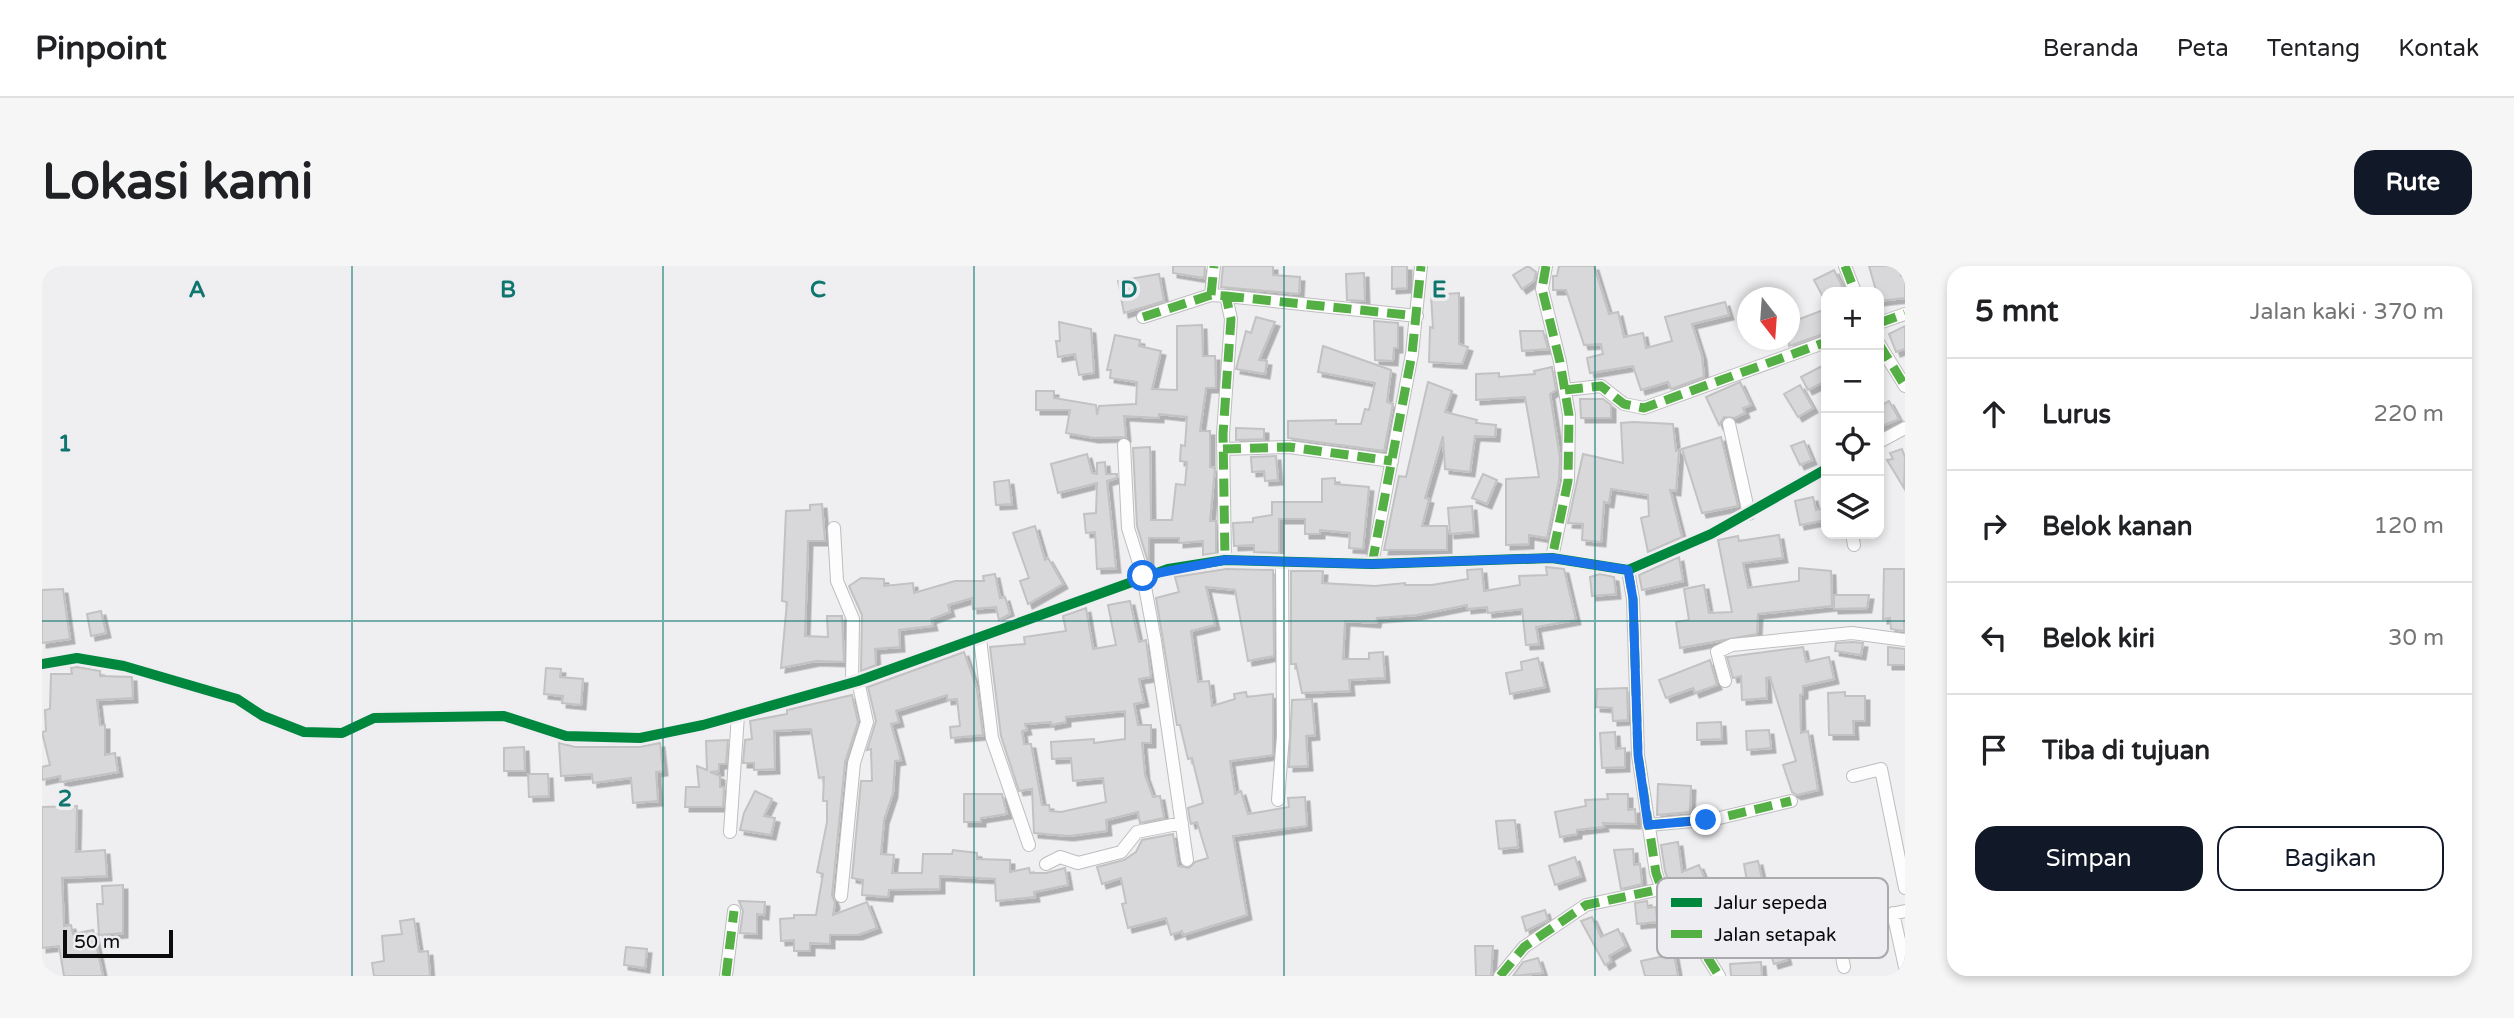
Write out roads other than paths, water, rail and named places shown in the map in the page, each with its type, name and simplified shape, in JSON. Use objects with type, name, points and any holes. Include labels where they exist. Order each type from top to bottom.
[{"type":"street","points":[[1211,295],[1214,266]]},
{"type":"street","points":[[1372,564],[1417,316],[1421,266]]},
{"type":"street","points":[[1546,266],[1542,289],[1569,415],[1568,481],[1552,558]]},
{"type":"street","points":[[1845,266],[1854,287]]},
{"type":"street","points":[[1143,317],[1211,295],[1417,316]]},
{"type":"street","points":[[1225,560],[1223,449],[1231,319],[1226,296]]},
{"type":"street","points":[[1884,321],[1905,314]]},
{"type":"street","points":[[1565,390],[1601,386],[1624,404],[1646,408],[1821,344]]},
{"type":"street","points":[[1883,350],[1905,386]]},
{"type":"street","points":[[1728,424],[1749,514]]},
{"type":"street","points":[[1884,439],[1905,428]]},
{"type":"street","points":[[1124,445],[1126,515],[1132,549],[1143,576],[1187,860]]},
{"type":"street","points":[[1223,449],[1289,447],[1392,461]]},
{"type":"street","points":[[42,664],[77,659],[124,666],[237,699],[263,716],[304,732],[342,733],[374,718],[504,716],[566,736],[640,738],[738,715],[855,681],[1061,610],[1143,576],[1225,560],[1372,564],[1552,558],[1628,570],[1671,554],[1749,514],[1821,472]]},
{"type":"street","points":[[834,528],[837,581],[853,619],[855,681],[867,722],[854,764],[841,896]]},
{"type":"street","points":[[1278,800],[1283,722],[1282,562]]},
{"type":"street","points":[[1628,570],[1633,599],[1638,755],[1659,878]]},
{"type":"street","points":[[1725,681],[1717,652],[1732,645],[1852,634],[1905,640]]},
{"type":"street","points":[[980,639],[992,738],[1028,845]]},
{"type":"street","points":[[730,832],[738,715]]},
{"type":"street","points":[[1853,776],[1881,769],[1905,888]]},
{"type":"street","points":[[1648,825],[1715,819],[1791,801]]},
{"type":"street","points":[[1046,864],[1060,857],[1078,863],[1121,852],[1137,832],[1182,823]]},
{"type":"street","points":[[1500,976],[1524,947],[1586,905],[1657,890]]},
{"type":"street","points":[[726,976],[734,911]]},
{"type":"street","points":[[1899,912],[1905,967]]},
{"type":"street","points":[[1708,958],[1719,976]]},
{"type":"street","points":[[1842,958],[1844,967]]}]
